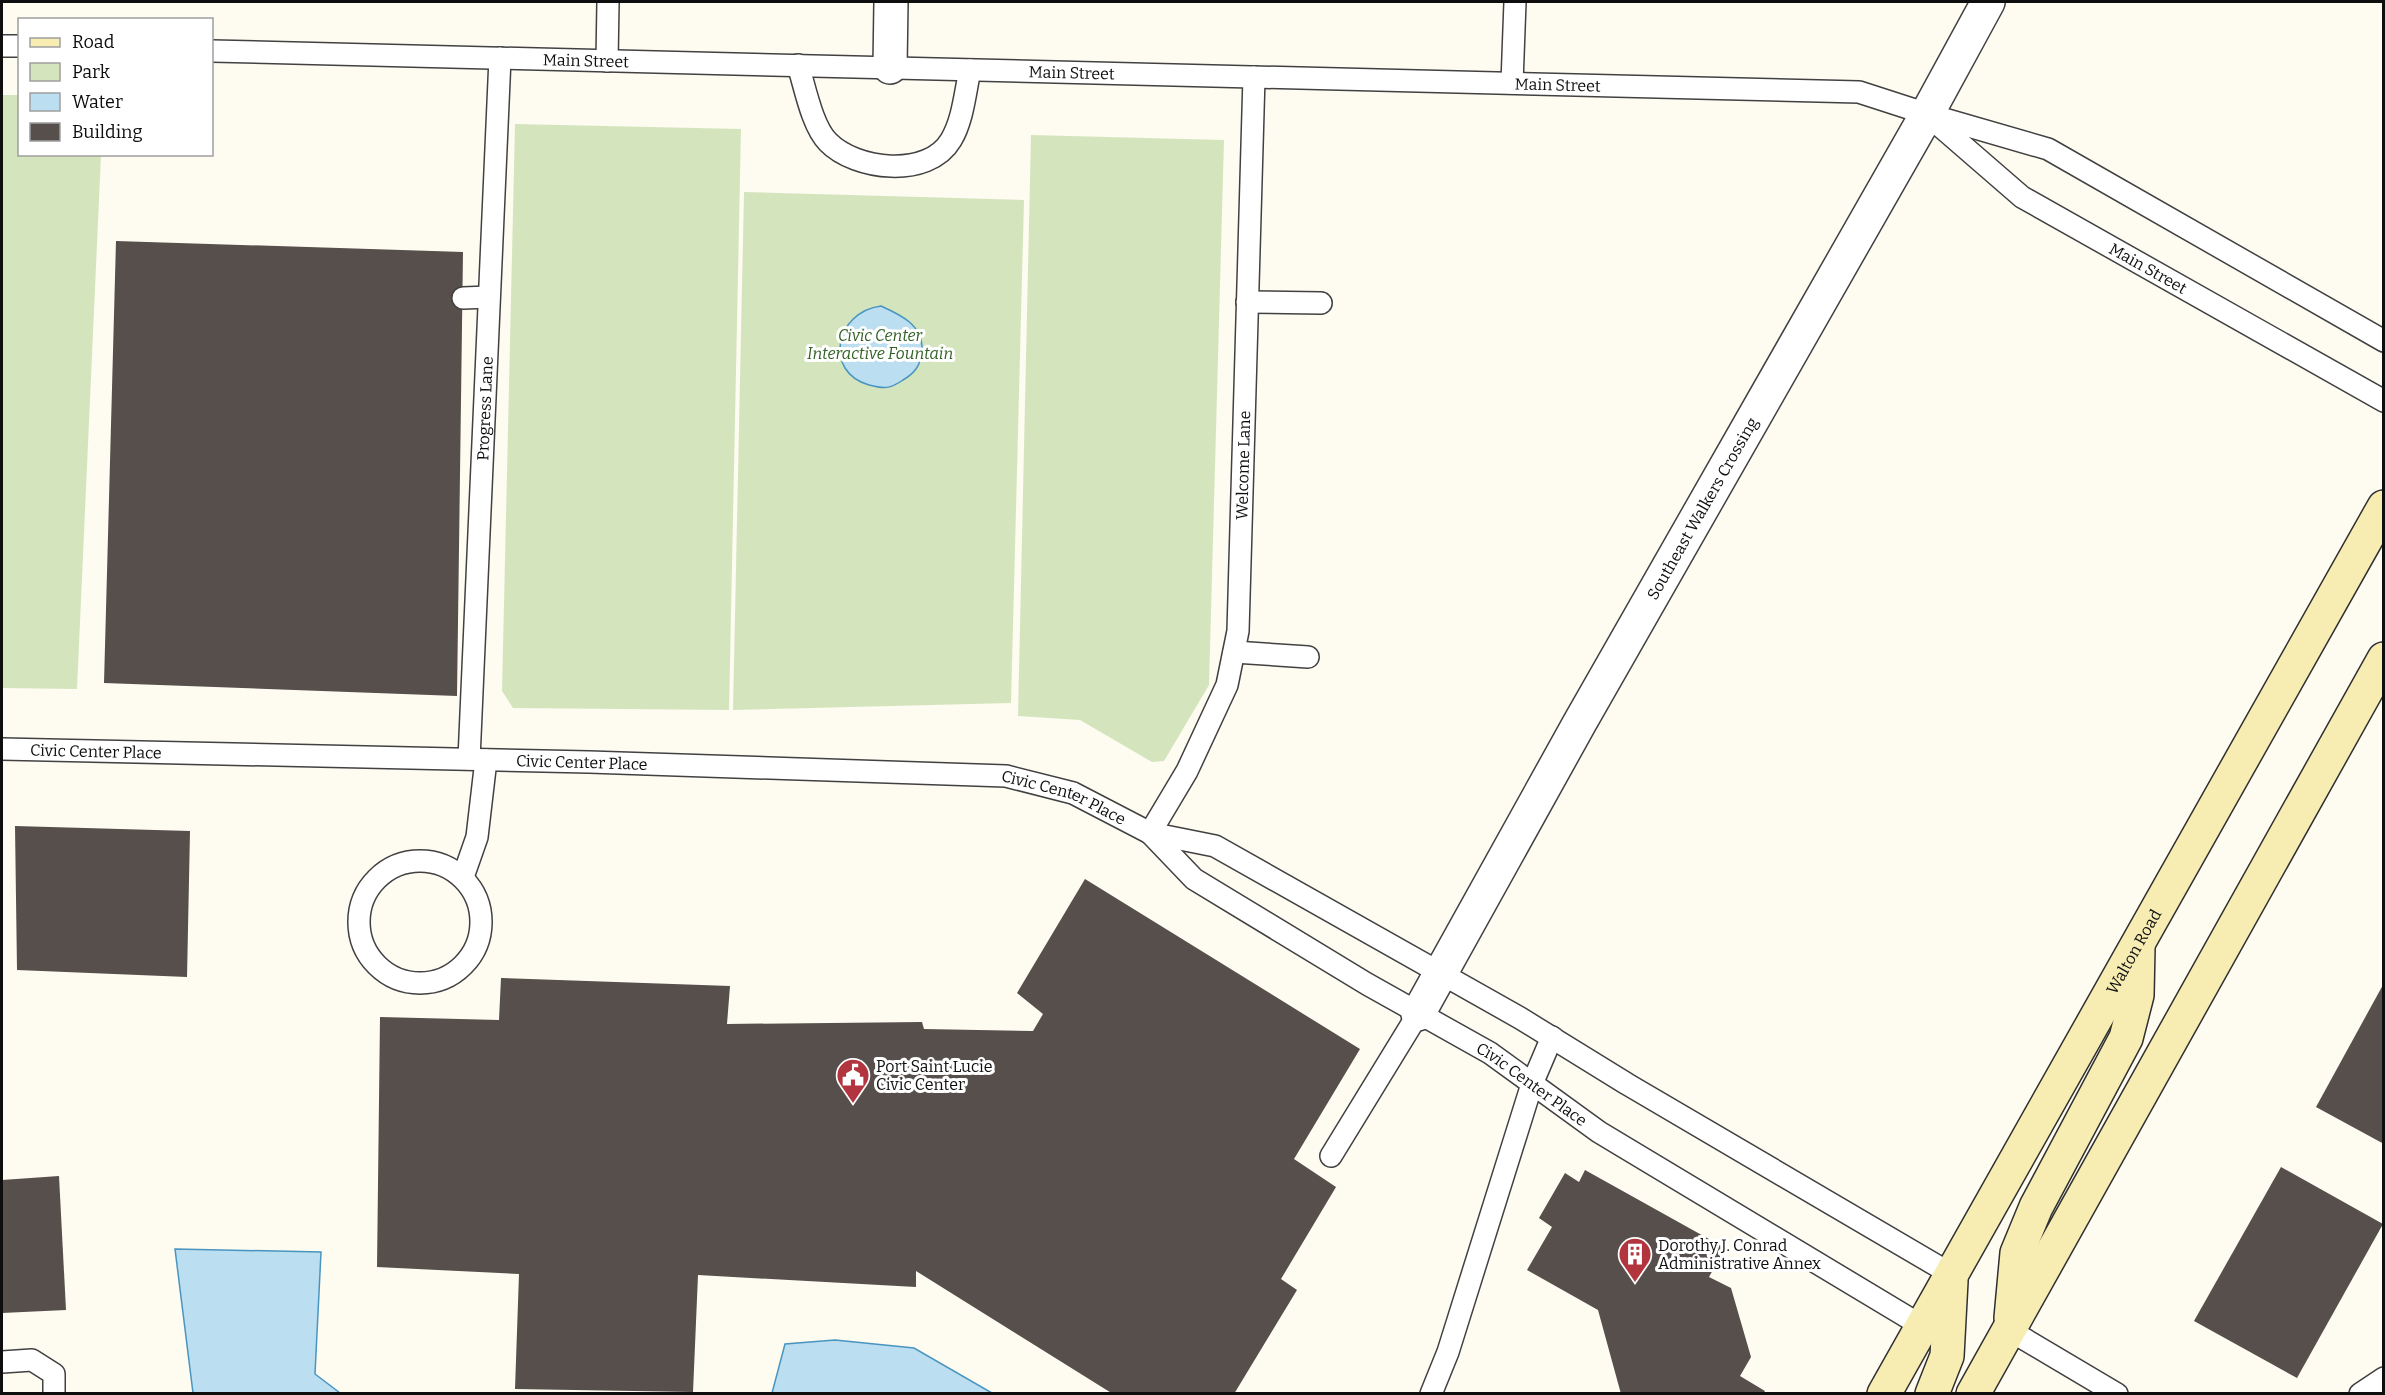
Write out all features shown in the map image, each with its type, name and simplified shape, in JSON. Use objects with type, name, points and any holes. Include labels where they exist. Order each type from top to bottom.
[{"type":"main road","name":"Walton Road","points":[[1884,1394],[2384,507]]},
{"type":"main road","points":[[1973,1394],[2384,658]]},
{"type":"main road","points":[[2009,1330],[2017,1253],[2036,1207],[2127,1038],[2137,994],[2138,943]]},
{"type":"main road","points":[[1932,1394],[1947,1356],[1951,1274]]},
{"type":"street","points":[[890,67],[891,2]]},
{"type":"street","name":"Southeast Walkers Crossing","points":[[1418,1014],[1578,724],[1927,114],[1988,2]]},
{"type":"lane","points":[[607,61],[608,2]]},
{"type":"lane","points":[[1512,83],[1515,2]]},
{"type":"lane","points":[[2,46],[18,46]]},
{"type":"lane","name":"Main Street","points":[[213,51],[1859,92],[2048,149],[2384,341]]},
{"type":"lane","name":"Progress Lane","points":[[463,877],[477,837],[477,759],[467,618],[489,297],[500,58]]},
{"type":"lane","points":[[798,65],[818,128],[828,142],[852,158],[892,168],[929,161],[950,142],[960,120],[970,70]]},
{"type":"lane","name":"Welcome Lane","points":[[1150,833],[1192,761],[1227,685],[1238,631],[1254,76]]},
{"type":"lane","name":"Main Street","points":[[1927,114],[2022,197],[2384,401]]},
{"type":"lane","points":[[463,298],[489,297]]},
{"type":"lane","points":[[1247,302],[1321,303]]},
{"type":"lane","points":[[1234,652],[1308,657]]},
{"type":"lane","name":"Civic Center Place","points":[[2,749],[477,759],[1006,776],[1073,793],[1150,833],[1215,846],[1552,1037],[1951,1274]]},
{"type":"lane","name":"Civic Center Place","points":[[1150,833],[1194,879],[1418,1014],[1490,1053],[1599,1132],[1922,1326]]},
{"type":"lane","points":[[425,860],[446,866],[463,877],[475,893],[481,913],[480,933],[473,953],[460,969],[443,979],[423,984],[403,981],[385,973],[370,959],[361,942],[358,922],[362,902],[371,884],[387,870],[405,861],[425,860]]},
{"type":"lane","points":[[1331,1156],[1418,1014]]},
{"type":"lane","points":[[1431,1394],[1448,1352],[1533,1084],[1552,1037]]},
{"type":"lane","points":[[2009,1330],[2117,1394]]},
{"type":"lane","points":[[2,1362],[32,1360],[54,1374],[54,1394]]},
{"type":"lane","points":[[2360,1394],[2384,1378]]},
{"type":"green space","points":[[2,95],[18,95],[18,156],[101,156],[77,689],[2,688]]},
{"type":"green space","points":[[515,124],[741,129],[729,710],[513,708],[502,691]]},
{"type":"green space","points":[[1031,135],[1224,140],[1209,685],[1164,761],[1152,762],[1080,720],[1018,716]]},
{"type":"green space","name":"Civic Center Interactive Fountain","points":[[744,192],[1024,200],[1011,703],[733,710]]},
{"type":"water","points":[[881,306],[903,317],[915,327],[922,350],[919,364],[914,371],[890,387],[869,385],[854,378],[845,368],[840,356],[840,343],[853,319],[865,311]]},
{"type":"water","points":[[175,1249],[321,1252],[315,1374],[340,1393],[193,1393]]},
{"type":"water","points":[[835,1340],[914,1348],[992,1393],[772,1393],[785,1344]]},
{"type":"building","points":[[116,241],[463,252],[457,696],[104,683]]},
{"type":"building","points":[[15,826],[190,831],[187,977],[17,970]]},
{"type":"building","name":"Port Saint Lucie Civic Center","points":[[1085,879],[1360,1049],[1294,1159],[1336,1187],[1281,1279],[1297,1290],[1234,1394],[1113,1394],[916,1271],[916,1287],[698,1275],[693,1392],[515,1389],[519,1274],[377,1267],[380,1017],[499,1020],[501,978],[730,986],[727,1024],[922,1022],[924,1029],[1033,1031],[1043,1014],[1017,993]]},
{"type":"building","points":[[2384,983],[2384,1144],[2316,1107]]},
{"type":"building","points":[[2281,1167],[2383,1224],[2297,1378],[2194,1321]]},
{"type":"building","name":"Dorothy J. Conrad Administrative Annex","points":[[1585,1170],[1725,1248],[1709,1277],[1731,1288],[1751,1357],[1740,1376],[1765,1391],[1763,1394],[1621,1394],[1598,1310],[1527,1270],[1552,1227],[1539,1218],[1565,1173],[1579,1182]]},
{"type":"building","points":[[59,1176],[66,1310],[2,1313],[2,1180]]},
{"type":"place","name":"Port Saint Lucie Civic Center","points":[[853,1104]]},
{"type":"place","name":"Dorothy J. Conrad Administrative Annex","points":[[1635,1283]]}]
